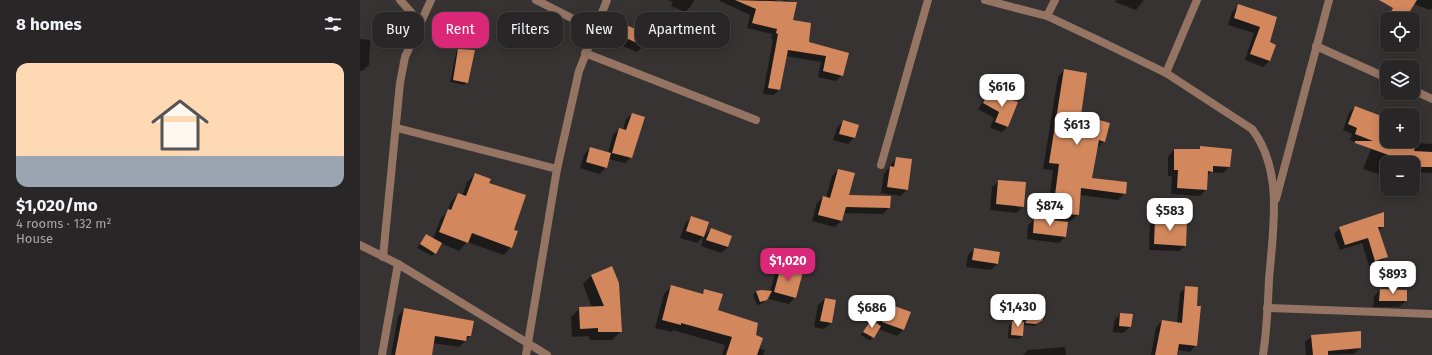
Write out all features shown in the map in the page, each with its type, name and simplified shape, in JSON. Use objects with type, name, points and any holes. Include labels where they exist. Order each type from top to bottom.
[{"type":"street","points":[[400,0],[411,12]]},
{"type":"street","points":[[424,14],[431,0]]},
{"type":"street","points":[[536,0],[571,18]]},
{"type":"street","points":[[603,12],[607,0]]},
{"type":"street","points":[[881,165],[928,0]]},
{"type":"street","points":[[985,0],[1047,16],[1166,73],[1252,129],[1258,138],[1268,161],[1275,203]]},
{"type":"street","points":[[1047,16],[1055,0]]},
{"type":"street","points":[[1166,73],[1197,0]]},
{"type":"street","points":[[1263,355],[1275,203],[1329,0]]},
{"type":"street","points":[[1316,46],[1380,75]]},
{"type":"street","points":[[383,257],[397,128],[400,83],[405,57],[409,48]]},
{"type":"street","points":[[526,355],[557,169],[579,71],[587,48]]},
{"type":"street","points":[[585,53],[756,120]]},
{"type":"street","points":[[1420,93],[1432,99]]},
{"type":"street","points":[[397,128],[557,169]]},
{"type":"street","points":[[360,245],[398,264],[547,355]]},
{"type":"street","points":[[382,355],[398,264]]},
{"type":"street","points":[[1267,308],[1432,314]]},
{"type":"building","points":[[735,0],[797,2],[793,20],[811,23],[809,42],[849,53],[843,76],[823,71],[826,56],[788,50],[780,90],[768,88],[778,34],[776,33],[777,29],[752,23],[756,9]]},
{"type":"building","points":[[1379,0],[1417,0],[1409,12],[1391,12],[1393,8]]},
{"type":"building","points":[[1238,4],[1277,17],[1270,42],[1276,45],[1270,61],[1250,54],[1260,27],[1234,18]]},
{"type":"building","points":[[627,25],[635,29],[635,42],[627,39]]},
{"type":"building","points":[[458,49],[475,50],[468,83],[453,80]]},
{"type":"building","points":[[1064,69],[1087,73],[1081,115],[1110,123],[1105,142],[1099,140],[1092,178],[1127,182],[1126,194],[1081,188],[1079,215],[1058,213],[1060,195],[1055,195],[1059,164],[1049,163]]},
{"type":"building","points":[[989,92],[1003,100],[1004,97],[1018,102],[1008,127],[995,122],[999,112],[983,103]]},
{"type":"building","points":[[1355,106],[1380,115],[1380,148],[1415,148],[1414,151],[1432,152],[1432,167],[1420,166],[1420,156],[1391,156],[1355,143],[1355,141],[1373,141],[1355,134],[1357,128],[1348,124]]},
{"type":"building","points":[[632,113],[645,117],[632,158],[612,153],[619,128],[626,130]]},
{"type":"building","points":[[843,120],[859,125],[855,138],[839,134]]},
{"type":"building","points":[[1200,146],[1232,149],[1230,167],[1213,166],[1213,172],[1208,171],[1207,190],[1177,188],[1178,170],[1174,170],[1174,149],[1200,149]]},
{"type":"building","points":[[590,147],[611,153],[607,168],[586,162]]},
{"type":"building","points":[[896,157],[912,159],[908,190],[887,187],[890,166],[894,167]]},
{"type":"building","points":[[838,169],[855,173],[849,195],[891,196],[890,208],[846,207],[842,221],[818,215],[823,196],[830,198]]},
{"type":"building","points":[[475,173],[491,179],[489,183],[526,195],[514,230],[518,231],[512,248],[472,233],[468,243],[439,232],[448,209],[451,210],[458,193],[466,196]]},
{"type":"building","points":[[998,180],[1026,182],[1024,207],[996,204]]},
{"type":"building","points":[[1384,212],[1384,227],[1378,227],[1388,257],[1375,261],[1368,238],[1345,245],[1339,227]]},
{"type":"building","points":[[691,216],[709,222],[704,237],[686,231]]},
{"type":"building","points":[[1034,218],[1068,222],[1066,237],[1033,233]]},
{"type":"building","points":[[1155,218],[1187,220],[1186,246],[1154,244]]},
{"type":"building","points":[[711,228],[732,236],[728,247],[706,240]]},
{"type":"building","points":[[426,234],[442,243],[436,254],[420,244]]},
{"type":"building","points":[[974,248],[1000,252],[998,264],[972,260]]},
{"type":"building","points":[[612,266],[619,283],[622,332],[598,332],[598,328],[580,329],[579,307],[604,306],[591,275]]},
{"type":"building","points":[[781,266],[803,272],[796,298],[774,292]]},
{"type":"building","points":[[671,285],[703,294],[704,289],[723,294],[718,310],[758,323],[756,335],[763,338],[757,355],[726,355],[732,337],[681,323],[681,325],[662,320]]},
{"type":"building","points":[[1185,286],[1198,287],[1197,306],[1201,306],[1197,346],[1179,344],[1177,355],[1155,355],[1162,320],[1182,323]]},
{"type":"building","points":[[1380,289],[1407,290],[1407,301],[1379,301]]},
{"type":"building","points":[[756,291],[772,291],[767,300],[760,302]]},
{"type":"building","points":[[825,298],[836,300],[832,323],[820,321]]},
{"type":"building","points":[[889,304],[911,312],[904,330],[882,322]]},
{"type":"building","points":[[404,308],[474,321],[471,336],[467,336],[466,341],[435,336],[432,355],[395,355]]},
{"type":"building","points":[[1035,311],[1040,312],[1043,320],[1036,324],[1025,323],[1031,313]]},
{"type":"building","points":[[1120,313],[1133,314],[1131,327],[1119,326]]},
{"type":"building","points":[[871,320],[881,326],[874,338],[863,332]]},
{"type":"building","points":[[1012,321],[1024,322],[1023,336],[1011,335]]},
{"type":"building","points":[[1361,331],[1361,348],[1328,351],[1328,355],[1313,355],[1311,335]]}]
